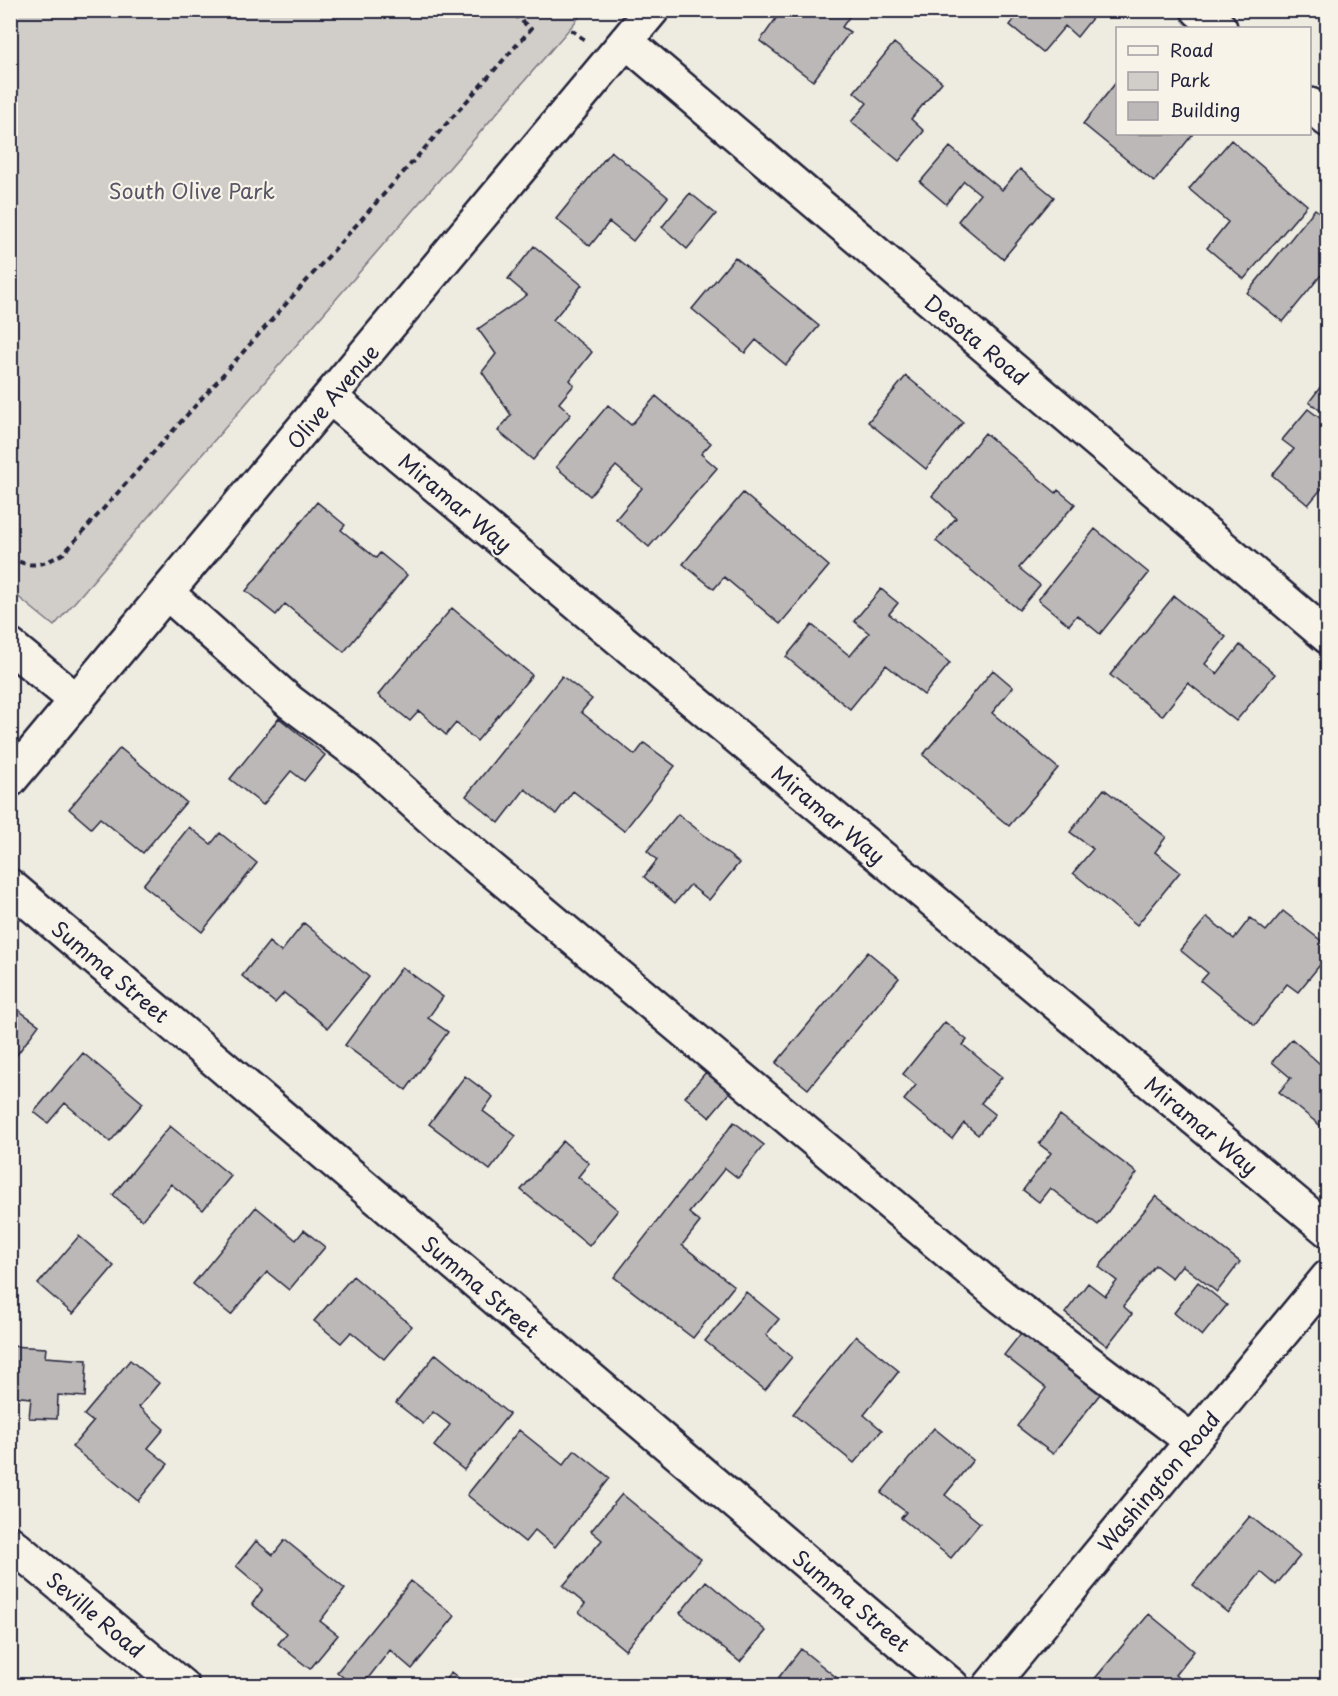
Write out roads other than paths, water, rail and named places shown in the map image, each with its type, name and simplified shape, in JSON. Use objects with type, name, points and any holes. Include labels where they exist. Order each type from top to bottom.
[{"type":"street","name":"Olive Avenue","points":[[10,780],[331,398],[652,10]]},
{"type":"street","points":[[1198,10],[1219,27]]},
{"type":"street","name":"Desota Road","points":[[627,41],[1328,637]]},
{"type":"street","points":[[1311,106],[1328,120]]},
{"type":"street","name":"Miramar Way","points":[[331,398],[1328,1230]]},
{"type":"street","points":[[167,593],[290,702],[367,760],[448,834],[1002,1297],[1192,1441]]},
{"type":"street","points":[[10,646],[76,700]]},
{"type":"street","name":"Summa Street","points":[[10,886],[952,1686]]},
{"type":"street","name":"Washington Road","points":[[990,1686],[1328,1277]]},
{"type":"street","name":"Seville Road","points":[[10,1543],[182,1686]]},
{"type":"park label","name":"South Olive Park","points":[[192,190]]}]
